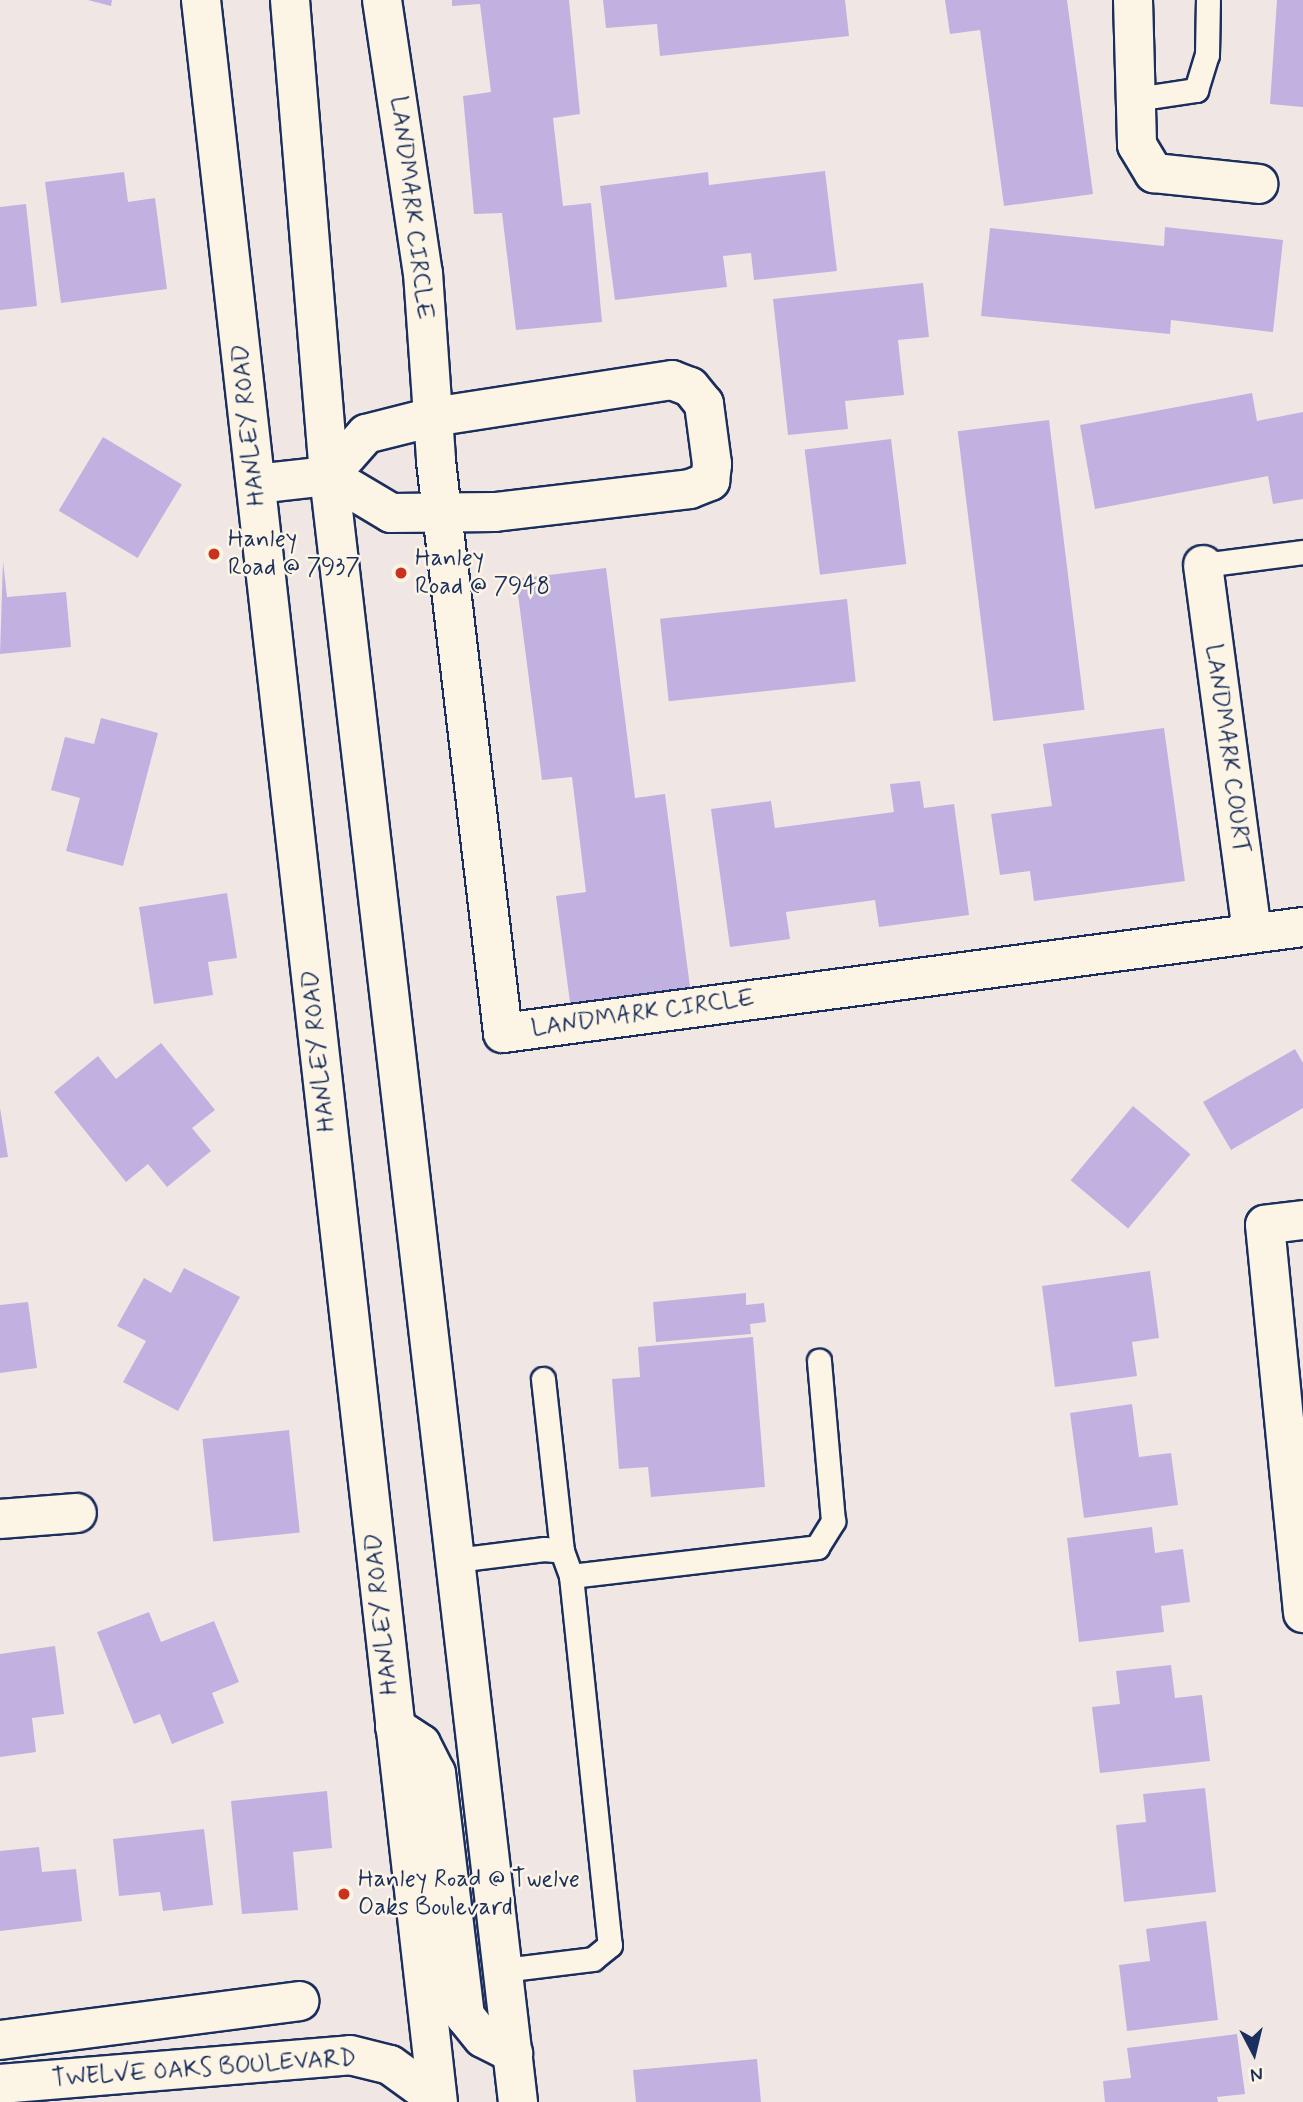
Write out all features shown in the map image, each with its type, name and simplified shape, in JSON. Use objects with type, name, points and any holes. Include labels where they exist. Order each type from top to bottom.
[{"type":"street","name":"HANLEY ROAD","points":[[201,0],[437,2101]]},
{"type":"street","points":[[290,0],[329,476],[518,2102]]},
{"type":"street","name":"LANDMARK CIRCLE","points":[[382,0],[423,273],[442,512],[465,678],[503,1033],[1303,927]]},
{"type":"street","points":[[1133,0],[1136,145],[1154,173],[1258,184]]},
{"type":"street","points":[[256,484],[329,476],[391,513],[495,512],[690,489],[710,481],[712,464],[704,404],[690,387],[672,380],[433,417],[366,434],[329,476]]},
{"type":"street","name":"LANDMARK COURT","points":[[1203,565],[1252,933]]},
{"type":"street","points":[[1303,1220],[1265,1225],[1303,1613]]},
{"type":"street","points":[[0,1519],[77,1513]]},
{"type":"street","points":[[395,1727],[421,1744],[436,1773],[465,2016],[483,2038],[513,2053]]},
{"type":"street","name":"TWELVE OAKS BOULEVARD","points":[[0,2040],[299,2001]]},
{"type":"street","points":[[202,2013],[208,2068]]},
{"type":"street","name":"TWELVE OAKS BOULEVARD","points":[[0,2084],[350,2056],[390,2065],[437,2101]]},
{"type":"lane","points":[[1136,99],[1196,90],[1207,55],[1208,0]]},
{"type":"lane","points":[[1203,565],[1303,552]]},
{"type":"lane","points":[[570,1576],[817,1546],[834,1521],[819,1361]]},
{"type":"lane","points":[[504,1970],[593,1959],[610,1945],[570,1576],[562,1551],[543,1379]]},
{"type":"lane","points":[[456,1560],[544,1549],[562,1551]]},
{"type":"building","points":[[88,0],[112,0],[111,6]]},
{"type":"building","points":[[452,0],[569,0],[580,114],[553,118],[563,206],[591,203],[602,322],[516,330],[502,213],[474,214],[463,96],[491,92],[480,4],[452,6]]},
{"type":"building","points":[[603,0],[845,0],[849,36],[660,56],[657,24],[606,28]]},
{"type":"building","points":[[945,0],[1067,0],[1093,194],[1004,206],[980,30],[950,34]]},
{"type":"building","points":[[1277,0],[1303,0],[1303,107],[1270,104]]},
{"type":"building","points":[[825,171],[837,271],[754,280],[751,253],[723,256],[727,287],[615,300],[600,186],[708,172],[709,185]]},
{"type":"building","points":[[124,172],[128,202],[155,198],[167,289],[61,303],[45,182]]},
{"type":"building","points":[[26,204],[37,306],[0,310],[0,207]]},
{"type":"building","points":[[1165,227],[1283,240],[1273,332],[1171,320],[1170,334],[981,316],[990,228],[1164,246]]},
{"type":"building","points":[[923,283],[929,337],[898,340],[904,395],[845,401],[848,429],[788,435],[773,299]]},
{"type":"building","points":[[1252,393],[1257,421],[1303,412],[1303,499],[1273,504],[1268,476],[1095,509],[1080,425]]},
{"type":"building","points":[[1049,420],[1085,710],[993,721],[958,431]]},
{"type":"building","points":[[103,437],[182,484],[138,558],[59,511]]},
{"type":"building","points":[[891,439],[906,564],[820,575],[805,450]]},
{"type":"building","points":[[3,561],[7,597],[66,592],[71,647],[0,654]]},
{"type":"building","points":[[606,568],[635,798],[665,794],[691,995],[571,1010],[556,896],[586,892],[572,777],[542,780],[516,579]]},
{"type":"building","points":[[847,599],[856,682],[669,701],[660,619]]},
{"type":"building","points":[[101,718],[158,733],[123,866],[66,851],[80,798],[51,790],[65,737],[94,744]]},
{"type":"building","points":[[1164,728],[1185,881],[1034,901],[1030,871],[1000,875],[991,814],[1052,806],[1043,744]]},
{"type":"building","points":[[920,781],[924,808],[954,804],[969,915],[879,927],[875,900],[786,912],[790,939],[730,947],[711,809],[771,801],[775,828],[894,812],[890,784]]},
{"type":"building","points":[[227,893],[237,958],[208,962],[213,995],[154,1004],[139,907]]},
{"type":"building","points":[[161,1043],[215,1110],[192,1128],[211,1151],[167,1187],[148,1164],[126,1182],[54,1092],[98,1056],[116,1079]]},
{"type":"building","points":[[1295,1049],[1303,1063],[1303,1108],[1231,1150],[1203,1102]]},
{"type":"building","points":[[1133,1106],[1190,1154],[1128,1229],[1071,1180]]},
{"type":"building","points":[[0,1108],[8,1157],[0,1158]]},
{"type":"building","points":[[184,1268],[240,1297],[178,1411],[123,1382],[146,1341],[117,1326],[144,1278],[171,1293]]},
{"type":"building","points":[[1150,1271],[1159,1338],[1132,1342],[1137,1376],[1055,1387],[1042,1286]]},
{"type":"building","points":[[746,1293],[746,1305],[764,1303],[766,1322],[750,1324],[751,1334],[656,1342],[653,1302]]},
{"type":"building","points":[[28,1302],[37,1368],[0,1373],[0,1305]]},
{"type":"building","points":[[753,1337],[765,1487],[651,1497],[648,1467],[619,1469],[612,1379],[640,1377],[638,1347]]},
{"type":"building","points":[[1132,1404],[1139,1457],[1171,1453],[1178,1505],[1084,1518],[1070,1413]]},
{"type":"building","points":[[289,1430],[300,1532],[213,1542],[202,1439]]},
{"type":"building","points":[[1152,1527],[1155,1553],[1183,1549],[1190,1602],[1161,1606],[1164,1632],[1079,1642],[1067,1538]]},
{"type":"building","points":[[149,1612],[161,1642],[214,1621],[239,1682],[212,1693],[224,1723],[172,1744],[160,1714],[134,1724],[97,1632]]},
{"type":"building","points":[[55,1646],[64,1714],[32,1718],[36,1752],[0,1757],[0,1654]]},
{"type":"building","points":[[1171,1665],[1175,1698],[1202,1695],[1210,1761],[1100,1773],[1092,1707],[1120,1704],[1116,1671]]},
{"type":"building","points":[[1205,1788],[1216,1892],[1124,1902],[1116,1825],[1146,1822],[1143,1794]]},
{"type":"building","points":[[327,1791],[332,1848],[293,1852],[298,1910],[242,1914],[231,1801]]},
{"type":"building","points":[[204,1829],[213,1905],[163,1911],[160,1892],[119,1896],[113,1839]]},
{"type":"building","points":[[39,1847],[42,1872],[76,1869],[82,1921],[0,1931],[0,1851]]},
{"type":"building","points":[[1206,1921],[1218,2020],[1127,2031],[1119,1965],[1150,1961],[1146,1929]]},
{"type":"building","points":[[1237,2034],[1245,2094],[1217,2097],[1218,2102],[1105,2102],[1103,2081],[1131,2078],[1127,2048]]},
{"type":"building","points":[[757,2059],[761,2102],[636,2102],[633,2070]]},
{"type":"place","name":"Hanley Road @ 7937","points":[[214,554]]},
{"type":"place","name":"Hanley Road @ 7948","points":[[401,573]]},
{"type":"place","name":"Hanley Road @ Twelve Oaks Boulevard","points":[[344,1894]]}]
